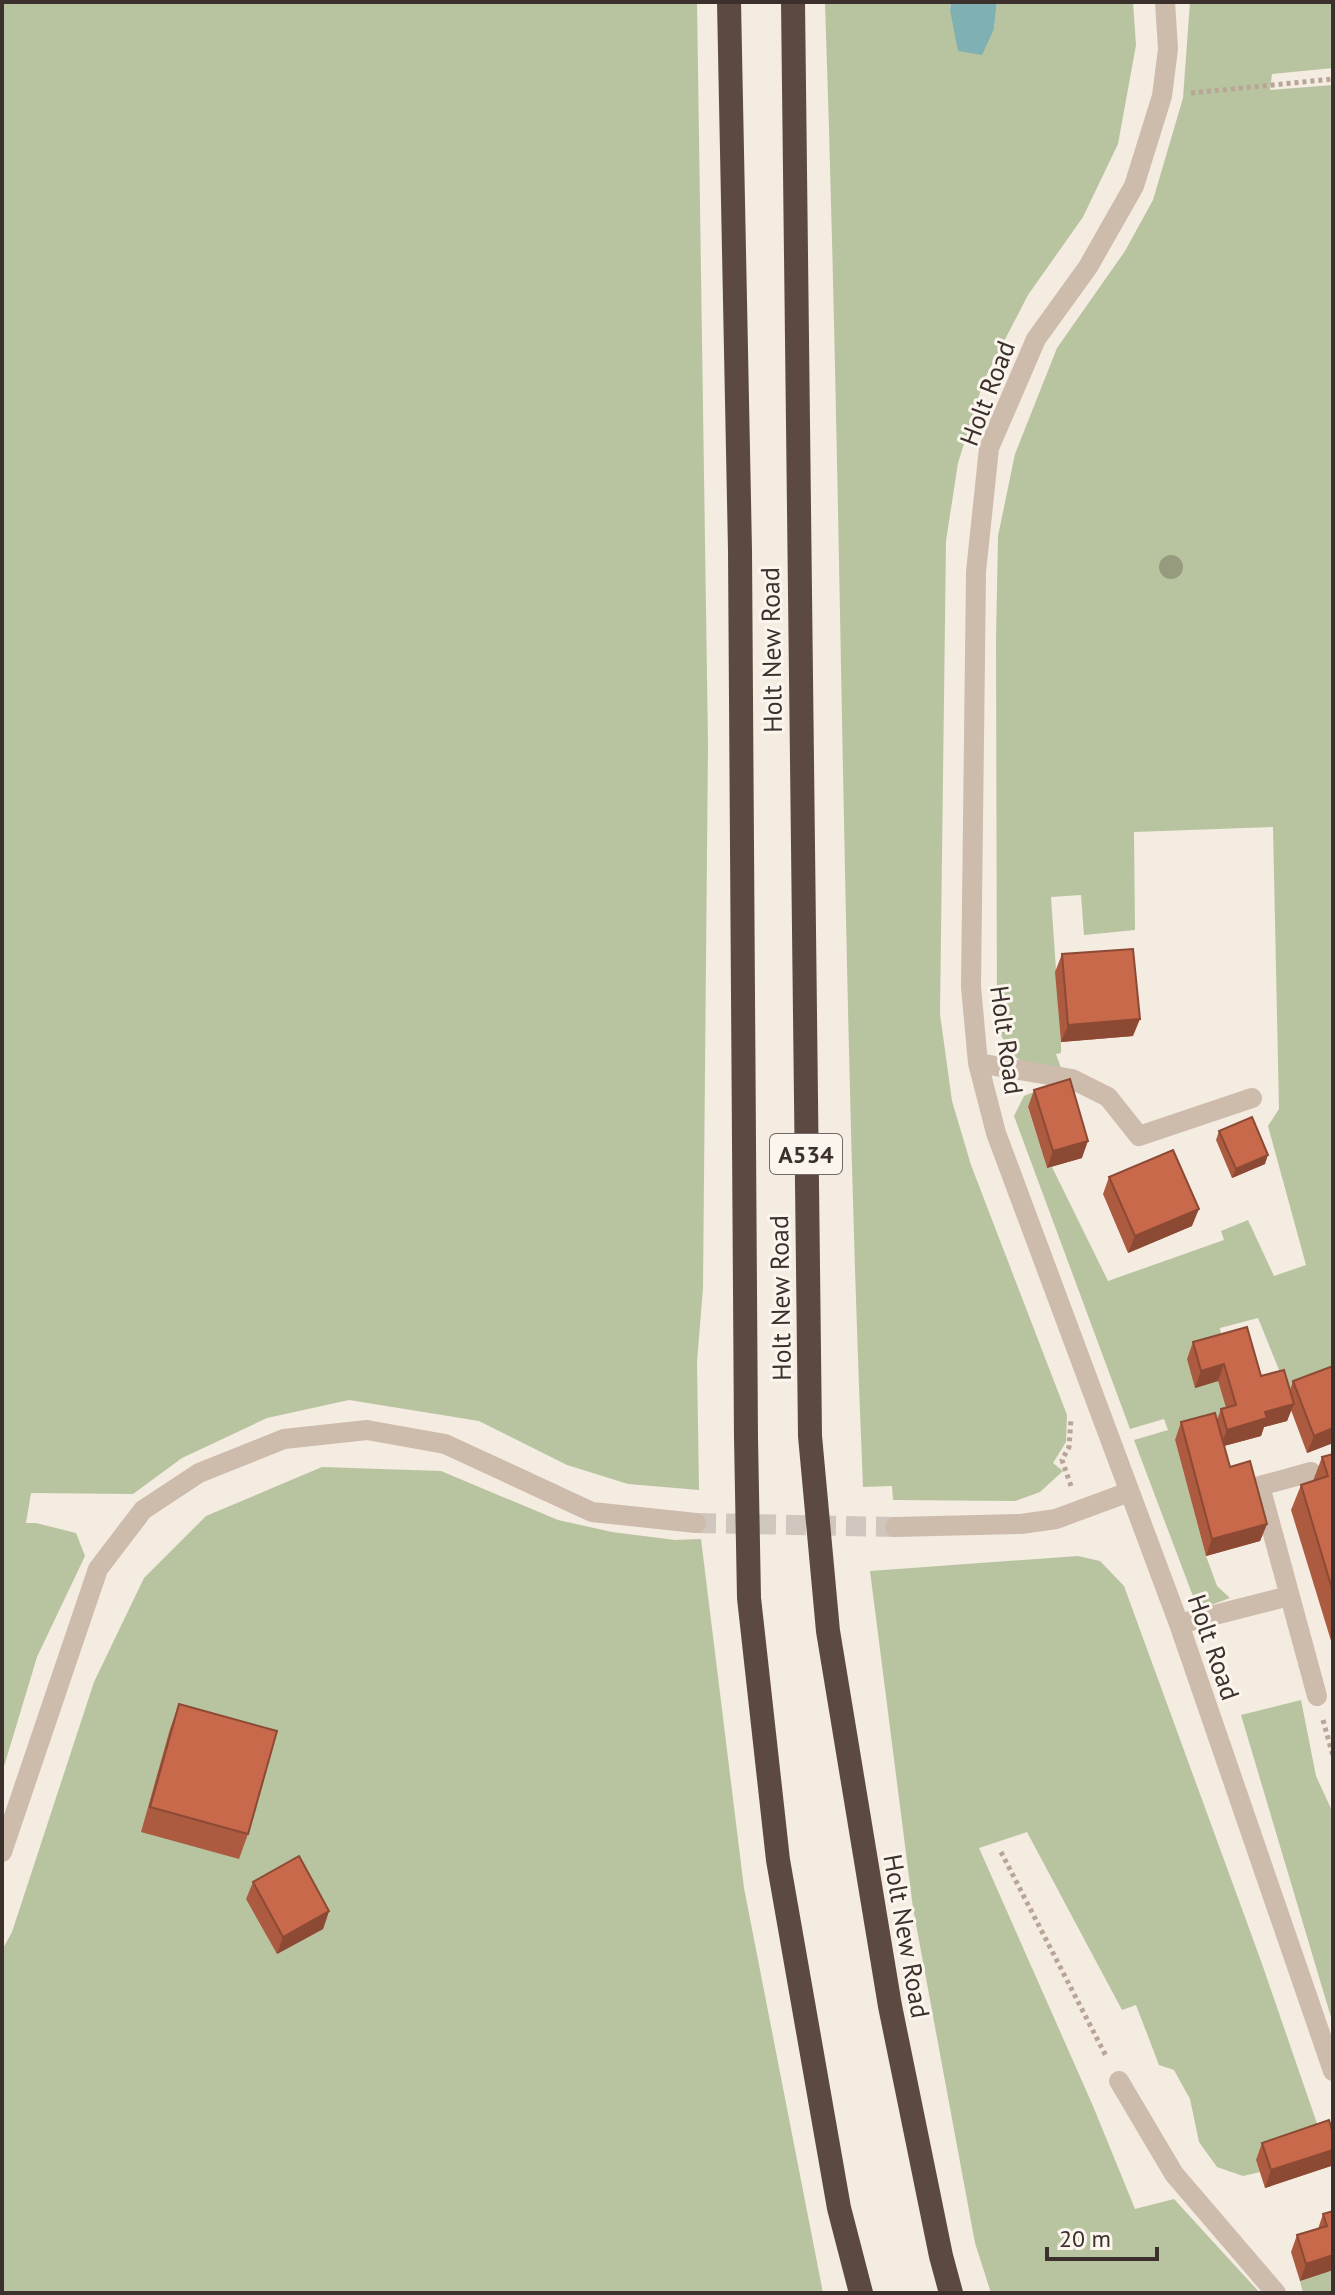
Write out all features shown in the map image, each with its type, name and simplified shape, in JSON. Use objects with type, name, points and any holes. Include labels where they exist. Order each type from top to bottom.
[{"type":"highway","name":"Holt New Road","points":[[729,2],[740,566],[745,1422],[749,1598],[778,1860],[839,2208],[861,2293]]},
{"type":"highway","name":"Holt New Road","points":[[793,2],[810,1436],[828,1631],[890,2006],[951,2293]]},
{"type":"street","name":"Holt Road","points":[[1165,2],[1168,49],[1162,96],[1134,186],[1088,267],[1036,339],[989,448],[976,572],[971,987],[978,1063],[996,1133],[1179,1624],[1333,2071]]},
{"type":"street","points":[[978,1063],[1072,1079],[1108,1097],[1139,1136],[1252,1098]]},
{"type":"street","points":[[2,1852],[98,1569],[143,1510],[199,1473],[284,1439],[367,1430],[445,1444],[592,1512],[696,1523]]},
{"type":"street","points":[[1311,1472],[1260,1486],[1317,1696]]},
{"type":"street","points":[[895,1527],[1056,1519],[1129,1492]]},
{"type":"street","points":[[1179,1624],[1289,1596]]},
{"type":"street","points":[[1119,2081],[1174,2174],[1276,2293]]},
{"type":"path","points":[[1162,96],[1333,79]]},
{"type":"path","points":[[1062,1460],[1069,1447],[1072,1416]]},
{"type":"path","points":[[1001,1852],[1119,2081]]},
{"type":"green space","points":[[2,2],[697,2],[708,744],[703,1288],[697,1362],[699,1490],[628,1484],[567,1465],[479,1421],[349,1400],[267,1418],[182,1458],[133,1494],[31,1493],[26,1523],[76,1533],[85,1556],[37,1657],[2,1773]]},
{"type":"green space","points":[[825,2],[951,2],[950,10],[994,29],[997,2],[1133,2],[1136,45],[1118,144],[1083,217],[1028,295],[984,380],[958,463],[946,541],[940,1014],[952,1101],[971,1165],[1067,1415],[1066,1442],[1053,1463],[1063,1471],[1040,1492],[1015,1501],[893,1500],[892,1486],[863,1487],[851,1116]]},
{"type":"green space","points":[[1190,2],[1333,2],[1333,68],[1272,74],[1270,90],[1333,85],[1333,1388],[1290,1397],[1258,1318],[1220,1328],[1223,1349],[1218,1381],[1230,1422],[1175,1440],[1206,1556],[1217,1586],[1230,1598],[1211,1605],[1198,1604],[1194,1599],[1134,1440],[1168,1430],[1164,1419],[1130,1429],[1014,1116],[1024,1096],[1044,1088],[1028,1108],[1047,1168],[1052,1167],[1108,1281],[1224,1240],[1221,1231],[1248,1220],[1274,1276],[1306,1265],[1268,1126],[1279,1109],[1273,827],[1134,832],[1135,930],[1084,935],[1081,895],[1051,897],[1061,1042],[1061,1053],[1056,1054],[1061,1068],[1020,1060],[1007,1047],[997,1024],[998,536],[1015,454],[1057,348],[1125,251],[1153,200],[1183,98]]},
{"type":"green space","points":[[322,1467],[441,1471],[558,1520],[612,1532],[675,1540],[701,1539],[744,1888],[823,2293],[2,2293],[2,1950],[12,1932],[94,1682],[144,1578],[206,1516]]},
{"type":"green space","points":[[1078,1556],[1100,1561],[1124,1586],[1322,2138],[1256,2160],[1260,2172],[1243,2176],[1217,2167],[1199,2142],[1190,2099],[1174,2070],[1159,2065],[1136,2005],[1122,2010],[1027,1832],[979,1848],[1135,2209],[1174,2199],[1260,2293],[991,2293],[975,2243],[913,1908],[870,1571]]},
{"type":"green space","points":[[1301,1700],[1316,1776],[1333,1813],[1333,2024],[1241,1715]]},
{"type":"green space","points":[[1333,2270],[1333,2293],[1303,2293],[1300,2281]]},
{"type":"water","points":[[951,2],[997,2],[994,29],[982,55],[958,51]]},
{"type":"building","points":[[1133,949],[1140,1019],[1068,1025],[1062,954]]},
{"type":"building","points":[[1070,1079],[1088,1141],[1053,1151],[1034,1090]]},
{"type":"building","points":[[1252,1117],[1268,1155],[1236,1169],[1219,1131]]},
{"type":"building","points":[[1173,1150],[1199,1209],[1135,1236],[1109,1177]]},
{"type":"building","points":[[1247,1327],[1261,1376],[1284,1370],[1294,1404],[1265,1412],[1267,1418],[1227,1430],[1221,1409],[1236,1405],[1224,1364],[1201,1371],[1193,1342]]},
{"type":"building","points":[[1333,1366],[1333,1428],[1314,1436],[1293,1381]]},
{"type":"building","points":[[1215,1413],[1230,1467],[1250,1461],[1267,1524],[1212,1539],[1181,1422]]},
{"type":"building","points":[[1333,1454],[1333,1592],[1301,1485],[1328,1476],[1322,1457]]},
{"type":"building","points":[[179,1704],[277,1731],[248,1834],[150,1807]]},
{"type":"building","points":[[299,1856],[329,1911],[283,1937],[253,1882]]},
{"type":"building","points":[[1329,2120],[1333,2150],[1271,2170],[1262,2143]]},
{"type":"building","points":[[1333,2211],[1333,2255],[1306,2264],[1297,2235],[1327,2226],[1323,2214]]},
{"type":"tunnel","points":[[696,1523],[895,1527]]}]
